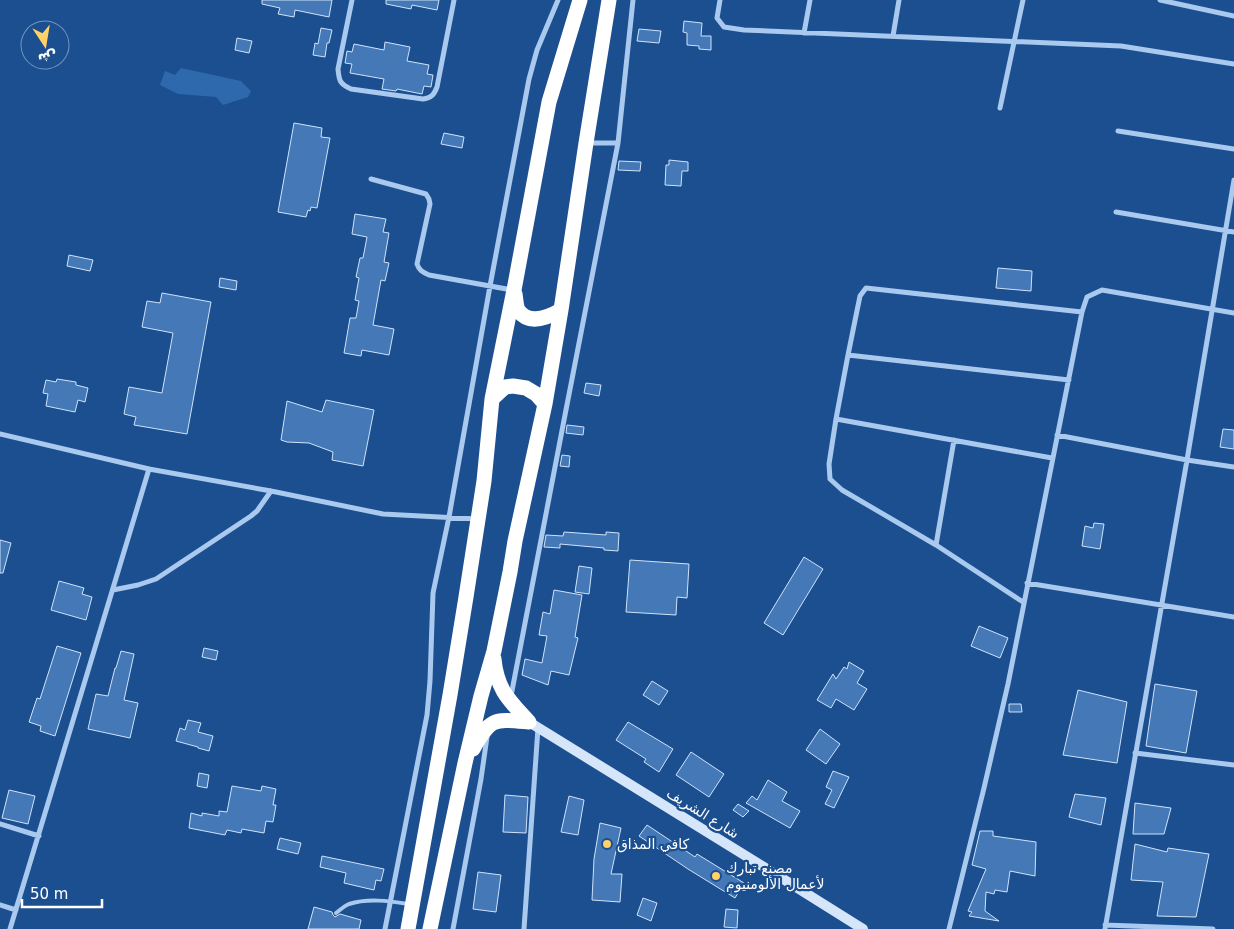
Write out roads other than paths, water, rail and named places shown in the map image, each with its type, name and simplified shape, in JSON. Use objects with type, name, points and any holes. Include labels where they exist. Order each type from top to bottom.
[{"type":"highway","points":[[408,929],[450,695],[478,519],[484,481],[492,399],[549,102],[580,0]]},
{"type":"highway","points":[[430,929],[465,763],[494,651],[515,541],[545,404],[609,0]]},
{"type":"highway","points":[[514,290],[518,309],[524,316],[540,319],[561,310]]},
{"type":"highway","points":[[492,399],[505,387],[513,386],[526,388],[536,394],[545,404]]},
{"type":"highway","points":[[494,651],[495,670],[501,688],[510,702],[533,724]]},
{"type":"highway","points":[[465,763],[482,733],[495,721],[533,724]]},
{"type":"main road","name":"شارع الشريف","points":[[533,724],[863,929]]},
{"type":"street","points":[[352,0],[338,69],[341,84],[351,89],[423,99],[430,98],[435,94],[438,87],[454,0]]},
{"type":"street","points":[[385,929],[426,715],[430,682],[432,593],[449,517],[529,79],[537,50],[558,0]]},
{"type":"street","points":[[510,702],[618,144],[633,0]]},
{"type":"street","points":[[720,0],[717,18],[724,27],[744,30],[1121,46],[1234,64]]},
{"type":"street","points":[[804,33],[810,0]]},
{"type":"street","points":[[893,36],[899,0]]},
{"type":"street","points":[[1000,108],[1022,0]]},
{"type":"street","points":[[1160,0],[1234,16]]},
{"type":"street","points":[[1118,131],[1234,149]]},
{"type":"street","points":[[586,143],[618,144]]},
{"type":"street","points":[[371,179],[426,194],[429,199],[430,204],[417,264],[422,272],[429,275],[514,290]]},
{"type":"street","points":[[1213,929],[1105,927],[1234,180]]},
{"type":"street","points":[[1116,212],[1234,232]]},
{"type":"street","points":[[1024,602],[936,545],[842,490],[830,479],[828,464],[848,355],[860,296],[866,288],[1082,312]]},
{"type":"street","points":[[949,929],[1008,684],[1052,458],[1082,312],[1087,297],[1102,290],[1234,313]]},
{"type":"street","points":[[848,355],[1069,380]]},
{"type":"street","points":[[836,419],[1052,458]]},
{"type":"street","points":[[0,434],[149,469],[383,514],[478,519]]},
{"type":"street","points":[[1057,435],[1186,460],[1234,467]]},
{"type":"street","points":[[936,545],[954,440]]},
{"type":"street","points":[[10,929],[149,469]]},
{"type":"street","points":[[113,590],[156,579],[258,511],[271,491]]},
{"type":"street","points":[[1027,583],[1234,617]]},
{"type":"street","points":[[524,929],[533,724]]},
{"type":"street","points":[[452,929],[481,779],[488,726]]},
{"type":"street","points":[[1135,753],[1234,765]]},
{"type":"street","points":[[0,824],[39,836]]},
{"type":"street","points":[[0,905],[16,910]]},
{"type":"lane","points":[[336,913],[348,904],[368,901],[391,901],[413,905]]},
{"type":"place","name":"كافي المذاق","points":[[607,844]]},
{"type":"place","name":"مصنع تبارك لأعمال الألومنيوم","points":[[716,876]]}]
